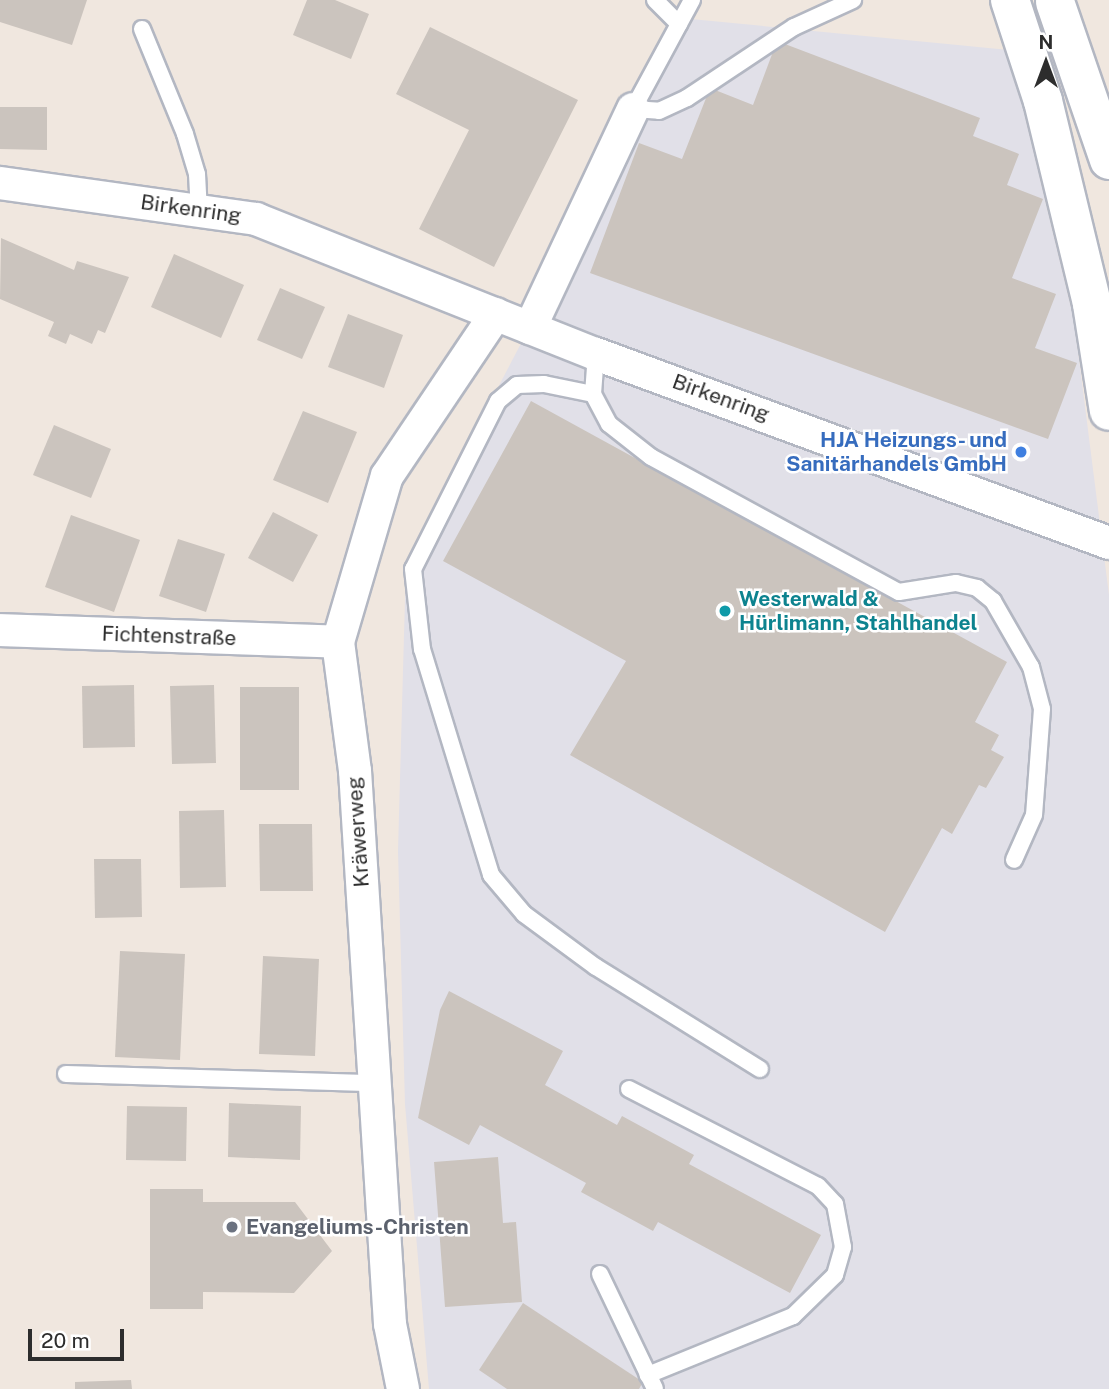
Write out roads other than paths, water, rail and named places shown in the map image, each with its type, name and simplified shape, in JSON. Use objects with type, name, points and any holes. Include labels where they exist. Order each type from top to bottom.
[{"type":"main road","points":[[1010,0],[1046,114],[1092,304],[1109,411]]},
{"type":"main road","points":[[1054,1],[1109,80]]},
{"type":"main road","points":[[1054,1],[1109,160]]},
{"type":"street","points":[[530,328],[633,110]]},
{"type":"street","name":"Birkenring","points":[[0,183],[257,219],[596,354],[1109,543]]},
{"type":"street","name":"Kräwerweg","points":[[404,1389],[390,1324],[355,771],[338,642],[387,476],[496,314]]},
{"type":"street","name":"Fichtenstraße","points":[[0,630],[338,642]]},
{"type":"lane","points":[[654,0],[679,24]]},
{"type":"lane","points":[[692,0],[633,110],[659,111],[687,98],[794,27],[853,0]]},
{"type":"lane","points":[[142,29],[185,134],[197,174],[200,211]]},
{"type":"lane","points":[[596,354],[593,394],[609,424],[651,457],[899,592],[956,583],[977,588],[993,601],[1031,667],[1041,709],[1034,815],[1014,860]]},
{"type":"lane","points":[[593,394],[544,384],[517,385],[498,401],[413,569],[422,649],[491,875],[524,914],[555,937],[760,1069]]},
{"type":"lane","points":[[66,1074],[375,1083]]},
{"type":"lane","points":[[600,1274],[651,1382],[793,1316],[835,1275],[843,1247],[835,1205],[818,1186],[629,1089]]},
{"type":"place","name":"HJA Heizungs- und Sanitärhandels GmbH","points":[[1021,452]]},
{"type":"place","name":"Westerwald & Hürlimann, Stahlhandel","points":[[725,611]]},
{"type":"place","name":"Evangeliums-Christen","points":[[232,1227]]}]
